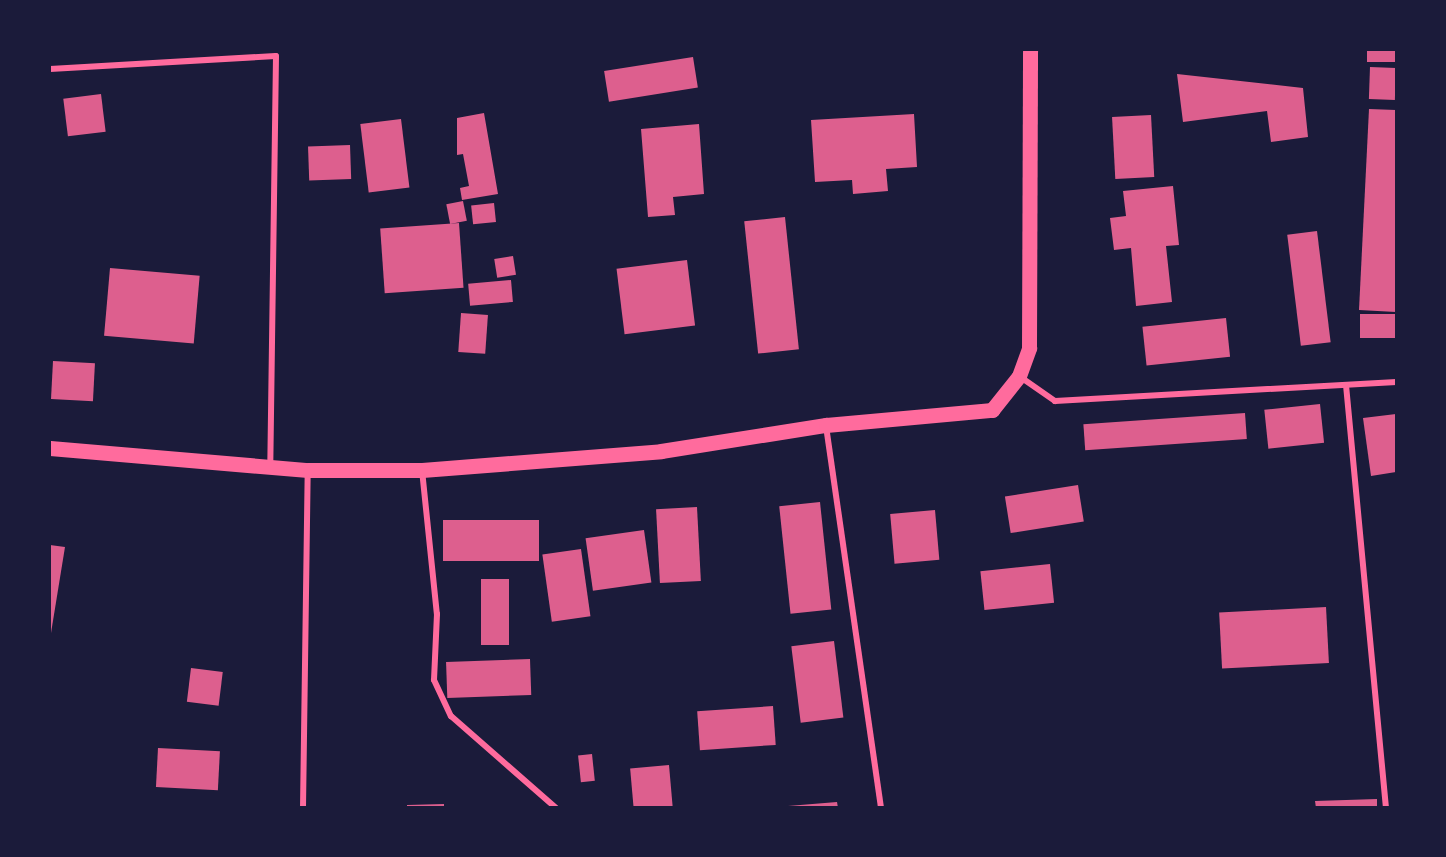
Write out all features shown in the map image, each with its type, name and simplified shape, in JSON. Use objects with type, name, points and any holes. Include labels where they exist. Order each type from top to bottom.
[{"type":"main road","points":[[50,448],[270,468],[422,470],[661,451],[826,425],[992,410],[1019,375],[1029,348],[1030,50]]},
{"type":"street","points":[[50,69],[276,56],[270,468]]},
{"type":"street","points":[[1019,375],[1055,401],[1396,382]]},
{"type":"street","points":[[1346,385],[1386,807]]},
{"type":"street","points":[[826,425],[881,807]]},
{"type":"street","points":[[303,807],[308,470]]},
{"type":"street","points":[[422,470],[436,614],[434,680],[451,716],[556,807]]},
{"type":"building","points":[[1367,50],[1396,50],[1396,62],[1367,62]]},
{"type":"building","points":[[693,57],[698,88],[609,102],[604,71]]},
{"type":"building","points":[[1370,67],[1396,68],[1395,100],[1369,99]]},
{"type":"building","points":[[1177,74],[1303,88],[1308,137],[1271,142],[1267,111],[1183,122]]},
{"type":"building","points":[[101,94],[106,132],[68,136],[63,99]]},
{"type":"building","points":[[1369,109],[1396,110],[1396,312],[1359,310]]},
{"type":"building","points":[[484,113],[498,194],[462,200],[460,188],[469,186],[463,154],[457,155],[457,118]]},
{"type":"building","points":[[914,114],[917,167],[886,169],[888,191],[853,194],[852,180],[815,182],[811,120]]},
{"type":"building","points":[[1151,115],[1154,177],[1115,179],[1112,117]]},
{"type":"building","points":[[401,119],[409,187],[369,192],[360,124]]},
{"type":"building","points":[[699,124],[704,194],[673,197],[675,215],[648,217],[641,129]]},
{"type":"building","points":[[350,145],[351,179],[309,180],[308,146]]},
{"type":"building","points":[[1173,186],[1179,245],[1166,246],[1172,302],[1136,306],[1131,248],[1114,250],[1110,218],[1126,216],[1123,191]]},
{"type":"building","points":[[463,201],[467,221],[450,224],[446,204]]},
{"type":"building","points":[[494,203],[496,222],[473,224],[471,205]]},
{"type":"building","points":[[785,217],[799,349],[758,354],[744,221]]},
{"type":"building","points":[[459,223],[464,288],[385,293],[380,229]]},
{"type":"building","points":[[1317,231],[1331,342],[1301,346],[1287,235]]},
{"type":"building","points":[[513,256],[516,275],[497,278],[494,259]]},
{"type":"building","points":[[687,260],[695,326],[625,334],[617,269]]},
{"type":"building","points":[[110,268],[200,276],[194,344],[104,336]]},
{"type":"building","points":[[511,280],[513,302],[470,306],[468,284]]},
{"type":"building","points":[[461,313],[488,315],[485,354],[458,352]]},
{"type":"building","points":[[1360,314],[1396,314],[1396,338],[1360,338]]},
{"type":"building","points":[[1226,318],[1230,357],[1147,366],[1142,327]]},
{"type":"building","points":[[53,361],[95,363],[93,401],[51,399]]},
{"type":"building","points":[[1320,404],[1324,443],[1268,449],[1264,410]]},
{"type":"building","points":[[1245,413],[1247,439],[1085,450],[1083,424]]},
{"type":"building","points":[[1396,414],[1396,472],[1371,476],[1363,418]]},
{"type":"building","points":[[1078,485],[1084,522],[1011,533],[1005,497]]},
{"type":"building","points":[[820,502],[831,609],[791,614],[779,506]]},
{"type":"building","points":[[697,507],[701,581],[660,583],[656,509]]},
{"type":"building","points":[[935,510],[939,560],[895,564],[890,514]]},
{"type":"building","points":[[443,520],[539,520],[539,561],[443,561]]},
{"type":"building","points":[[644,530],[651,582],[593,591],[586,538]]},
{"type":"building","points":[[50,545],[65,547],[51,633],[50,633]]},
{"type":"building","points":[[581,549],[590,616],[552,622],[542,554]]},
{"type":"building","points":[[1050,564],[1054,603],[984,610],[980,571]]},
{"type":"building","points":[[481,579],[509,579],[509,645],[481,645]]},
{"type":"building","points":[[1326,607],[1329,663],[1222,669],[1219,613]]},
{"type":"building","points":[[834,641],[843,717],[801,723],[791,646]]},
{"type":"building","points":[[530,659],[531,695],[447,698],[446,662]]},
{"type":"building","points":[[191,668],[223,672],[219,706],[187,702]]},
{"type":"building","points":[[773,706],[776,745],[700,750],[697,711]]},
{"type":"building","points":[[158,748],[220,751],[218,790],[156,787]]},
{"type":"building","points":[[592,754],[595,781],[581,782],[578,755]]},
{"type":"building","points":[[669,765],[673,808],[634,808],[630,768]]},
{"type":"building","points":[[1377,799],[1377,808],[1316,808],[1315,801]]},
{"type":"building","points":[[837,802],[838,808],[788,808],[788,806]]},
{"type":"building","points":[[444,804],[444,808],[407,808],[407,805]]}]
